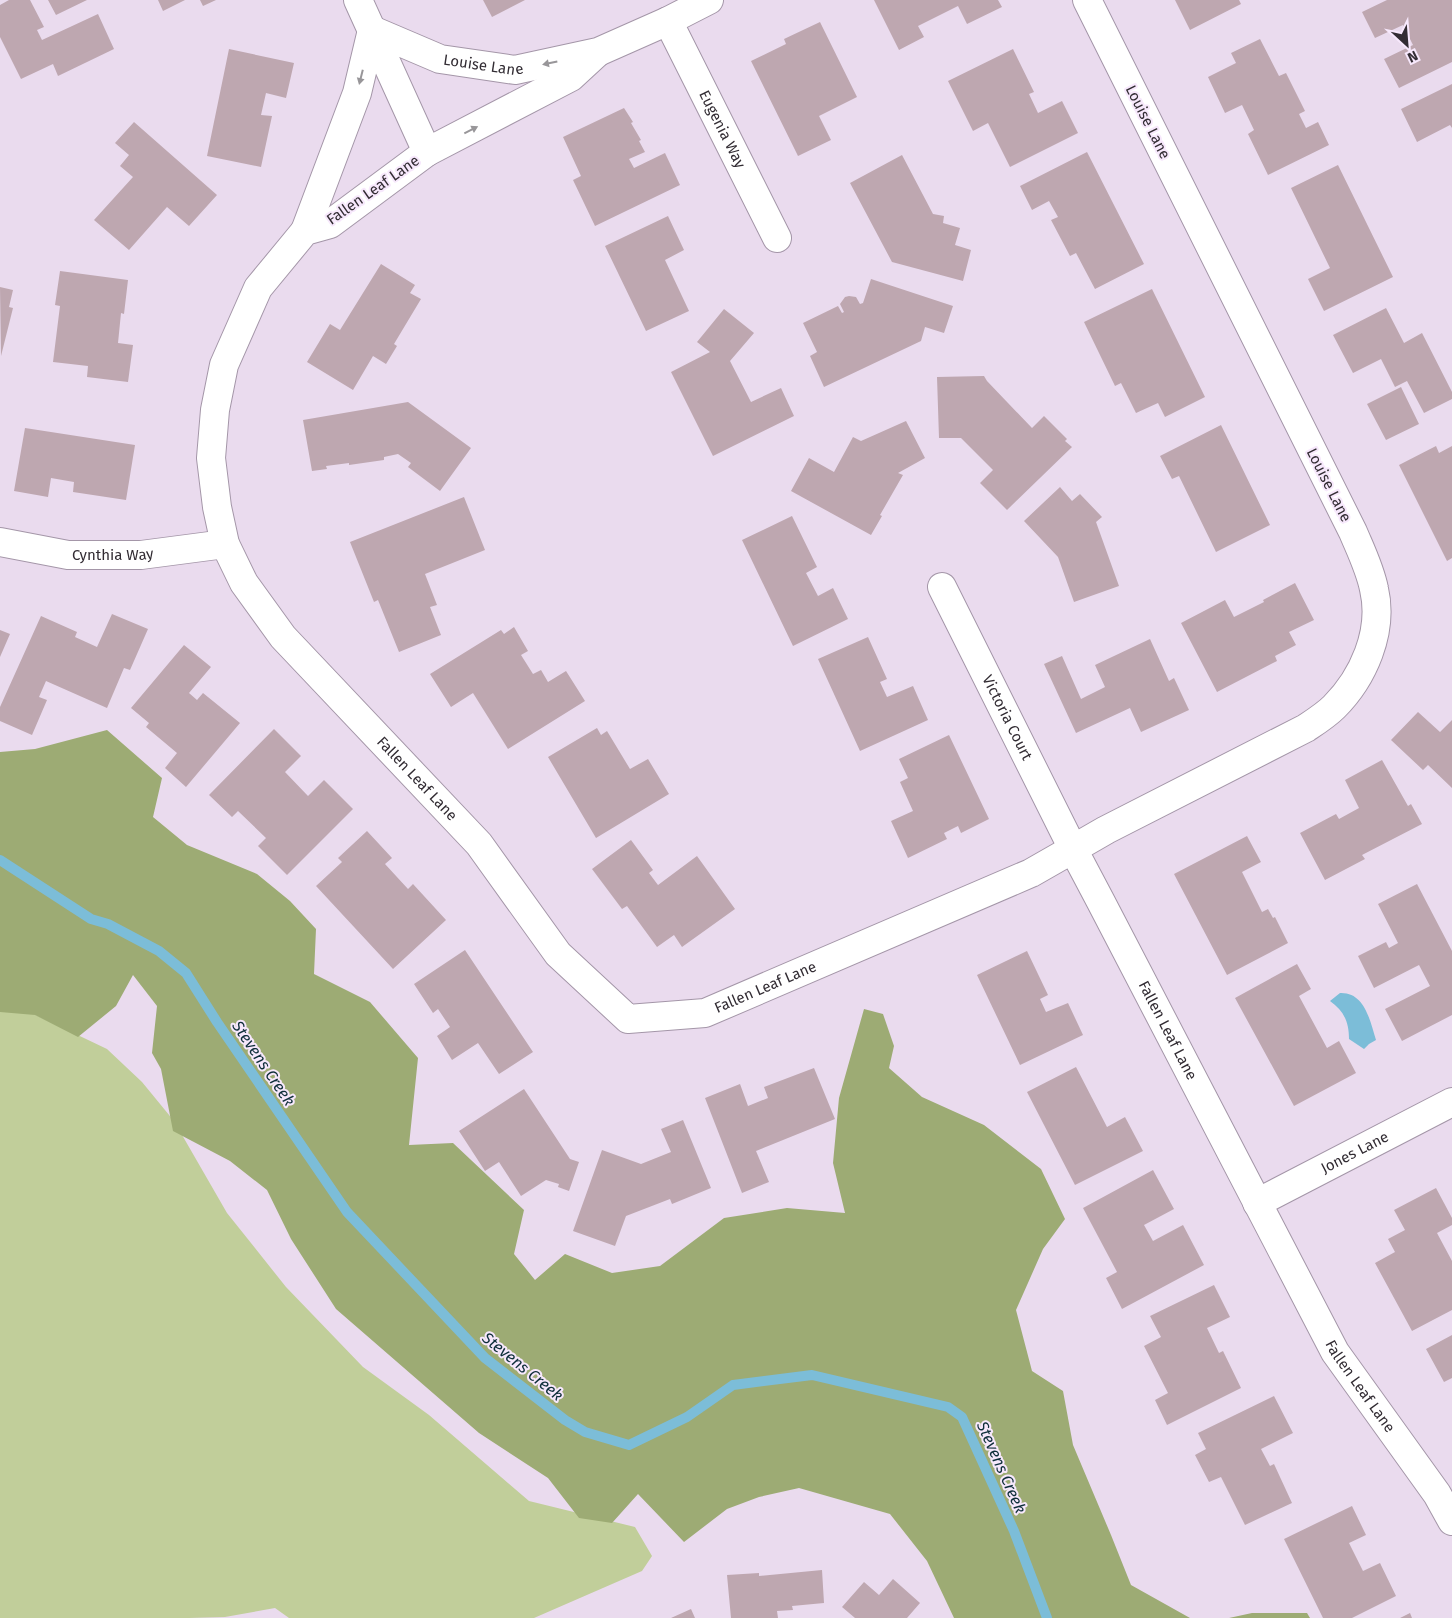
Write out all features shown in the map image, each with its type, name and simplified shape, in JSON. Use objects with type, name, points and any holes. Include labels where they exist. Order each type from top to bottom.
[{"type":"street","name":"Fallen Leaf Lane","points":[[305,231],[330,224],[427,152],[358,0]]},
{"type":"street","name":"Louise Lane","points":[[372,30],[440,59],[516,70],[598,52],[668,21],[709,0]]},
{"type":"street","name":"Louise Lane","points":[[1073,849],[1313,723],[1333,708],[1355,681],[1370,653],[1376,622],[1375,591],[1366,561],[1353,532],[1087,0]]},
{"type":"street","name":"Eugenia Way","points":[[668,21],[777,238]]},
{"type":"street","name":"Fallen Leaf Lane","points":[[372,30],[357,93],[305,231],[258,288],[224,365],[216,410],[210,458],[216,507],[225,544],[244,583],[283,637],[480,844],[558,954],[628,1020],[705,1013],[1031,873],[1073,849],[1335,1352],[1437,1494],[1452,1521]]},
{"type":"street","name":"Louise Lane","points":[[427,152],[571,78],[598,52]]},
{"type":"street","name":"Cynthia Way","points":[[0,542],[68,555],[141,555],[225,544]]},
{"type":"street","name":"Victoria Court","points":[[942,587],[1073,849]]},
{"type":"street","name":"Jones Lane","points":[[1257,1203],[1452,1102]]},
{"type":"green space","points":[[107,730],[162,778],[153,817],[187,845],[257,874],[290,901],[316,929],[314,974],[370,1002],[418,1058],[409,1145],[453,1143],[524,1210],[514,1254],[535,1280],[565,1254],[612,1273],[660,1266],[724,1218],[787,1208],[845,1213],[833,1163],[839,1098],[864,1009],[883,1014],[894,1046],[889,1068],[922,1097],[984,1125],[1041,1169],[1065,1219],[1043,1249],[1016,1310],[1032,1371],[1063,1391],[1073,1445],[1131,1585],[1190,1618],[954,1618],[927,1561],[890,1514],[799,1488],[759,1497],[727,1509],[684,1542],[638,1494],[612,1523],[579,1518],[548,1478],[479,1433],[336,1309],[291,1239],[267,1190],[230,1161],[173,1131],[161,1069],[152,1053],[157,1006],[133,975],[116,1006],[78,1037],[35,1015],[0,1012],[0,752],[35,749]]},
{"type":"green space","points":[[0,1006],[19,1007],[107,1049],[142,1082],[174,1121],[227,1213],[286,1287],[363,1367],[429,1415],[529,1501],[635,1527],[652,1556],[642,1571],[534,1618],[289,1618],[275,1608],[225,1617],[0,1618]]},
{"type":"green space","points":[[1252,1613],[1307,1613],[1310,1618],[1229,1618]]},
{"type":"water","points":[[1340,993],[1355,997],[1361,1002],[1369,1017],[1376,1040],[1364,1049],[1349,1039],[1345,1017],[1330,1001]]},
{"type":"building","points":[[9,0],[30,0],[44,27],[37,30],[42,40],[98,14],[114,49],[58,76],[53,64],[21,79],[0,37],[0,5]]},
{"type":"building","points":[[48,0],[87,0],[56,15]]},
{"type":"building","points":[[158,0],[185,0],[163,11]]},
{"type":"building","points":[[200,0],[216,0],[203,6]]},
{"type":"building","points":[[483,0],[525,0],[492,17]]},
{"type":"building","points":[[874,0],[998,0],[1002,7],[967,24],[958,6],[918,26],[924,37],[899,50]]},
{"type":"building","points":[[1175,0],[1239,0],[1241,4],[1190,30]]},
{"type":"building","points":[[1387,0],[1452,0],[1452,62],[1399,88],[1384,59],[1413,45],[1403,25],[1375,38],[1362,12]]},
{"type":"building","points":[[820,22],[857,97],[819,116],[831,140],[798,156],[751,61],[786,44],[784,39]]},
{"type":"building","points":[[1260,39],[1279,76],[1286,73],[1305,111],[1299,114],[1306,128],[1318,122],[1329,145],[1268,175],[1248,134],[1254,130],[1242,105],[1225,113],[1208,77],[1236,63],[1231,53]]},
{"type":"building","points":[[229,49],[294,63],[286,98],[266,93],[261,115],[272,116],[261,167],[207,156]]},
{"type":"building","points":[[1013,49],[1034,92],[1029,94],[1038,113],[1062,101],[1078,133],[1010,167],[988,123],[973,131],[948,81]]},
{"type":"building","points":[[1452,84],[1452,128],[1450,125],[1417,142],[1401,109]]},
{"type":"building","points":[[624,108],[633,122],[631,123],[641,140],[639,141],[645,152],[629,159],[634,168],[665,153],[680,185],[595,226],[573,180],[581,176],[563,137]]},
{"type":"building","points":[[134,122],[217,195],[189,226],[167,207],[129,250],[94,220],[133,177],[120,166],[129,155],[115,143]]},
{"type":"building","points":[[1087,152],[1144,264],[1095,289],[1076,253],[1070,256],[1051,220],[1058,217],[1049,201],[1032,210],[1020,186]]},
{"type":"building","points":[[902,155],[933,214],[944,216],[943,223],[960,228],[955,245],[971,250],[963,281],[892,262],[850,183]]},
{"type":"building","points":[[1338,165],[1393,277],[1324,311],[1308,279],[1330,268],[1291,188]]},
{"type":"building","points":[[668,216],[684,250],[665,260],[689,311],[646,331],[605,246]]},
{"type":"building","points":[[381,264],[415,285],[410,293],[421,299],[394,344],[397,346],[386,364],[373,356],[353,390],[307,362],[330,324],[340,330]]},
{"type":"building","points":[[60,271],[128,280],[124,314],[121,313],[118,343],[133,345],[128,382],[87,377],[88,366],[53,362],[60,306],[55,305]]},
{"type":"building","points":[[871,279],[953,306],[944,333],[925,327],[921,341],[824,387],[810,356],[817,352],[803,323],[838,306],[842,313],[844,312],[840,304],[845,297],[856,297],[860,304],[863,303]]},
{"type":"building","points":[[0,287],[13,290],[9,307],[13,308],[1,356]]},
{"type":"building","points":[[1152,289],[1205,397],[1165,417],[1158,403],[1136,413],[1121,383],[1115,386],[1084,322]]},
{"type":"building","points":[[1386,308],[1404,343],[1422,333],[1452,392],[1452,399],[1424,413],[1407,381],[1395,387],[1381,359],[1353,373],[1333,335]]},
{"type":"building","points":[[724,309],[754,333],[730,361],[751,402],[781,388],[794,416],[713,456],[671,372],[710,352],[697,342]]},
{"type":"building","points":[[984,376],[1032,428],[1044,416],[1067,439],[1065,441],[1072,447],[1007,510],[980,483],[993,470],[961,438],[939,438],[937,377]]},
{"type":"building","points":[[1401,387],[1419,424],[1386,440],[1367,404]]},
{"type":"building","points":[[408,402],[471,448],[440,491],[408,467],[411,463],[398,454],[384,457],[384,460],[326,466],[327,469],[312,471],[303,420]]},
{"type":"building","points":[[906,421],[925,458],[898,473],[903,475],[871,535],[791,491],[809,458],[834,472],[853,437],[861,441]]},
{"type":"building","points":[[1221,425],[1270,525],[1216,552],[1179,476],[1172,479],[1160,456]]},
{"type":"building","points":[[25,428],[135,445],[126,500],[73,492],[74,482],[51,478],[48,497],[14,491]]},
{"type":"building","points":[[1436,446],[1439,453],[1452,446],[1452,558],[1447,561],[1399,465]]},
{"type":"building","points":[[1060,487],[1072,501],[1080,494],[1102,517],[1096,522],[1119,586],[1074,602],[1058,557],[1024,521]]},
{"type":"building","points":[[464,497],[485,550],[425,574],[437,605],[430,607],[441,635],[399,652],[378,600],[374,602],[350,542]]},
{"type":"building","points":[[792,516],[817,567],[806,573],[818,596],[833,588],[848,619],[793,646],[742,540]]},
{"type":"building","points":[[1295,583],[1314,620],[1289,632],[1296,645],[1275,656],[1277,661],[1217,692],[1181,623],[1225,600],[1234,617],[1264,602],[1263,600]]},
{"type":"building","points":[[112,614],[148,629],[130,670],[124,668],[107,708],[46,681],[39,697],[47,700],[32,735],[0,721],[0,707],[41,616],[77,632],[75,637],[97,647]]},
{"type":"building","points":[[514,627],[528,651],[521,655],[533,674],[541,670],[548,682],[566,671],[585,701],[508,749],[473,693],[451,707],[430,674],[501,630],[504,634]]},
{"type":"building","points":[[0,630],[10,634],[0,657]]},
{"type":"building","points":[[868,637],[887,679],[880,682],[887,697],[913,686],[928,720],[860,751],[818,659]]},
{"type":"building","points":[[1150,639],[1169,681],[1174,678],[1189,710],[1141,732],[1130,708],[1076,733],[1044,664],[1062,656],[1081,699],[1105,687],[1095,665]]},
{"type":"building","points":[[184,645],[211,667],[189,693],[197,700],[203,693],[240,723],[186,787],[165,768],[177,753],[146,727],[149,723],[131,708]]},
{"type":"building","points":[[1418,712],[1440,732],[1452,720],[1452,788],[1428,765],[1423,770],[1391,740]]},
{"type":"building","points":[[597,728],[601,735],[607,731],[630,769],[648,759],[669,794],[596,838],[548,757]]},
{"type":"building","points":[[274,729],[301,756],[285,772],[308,796],[324,780],[353,809],[287,875],[258,846],[266,838],[238,811],[232,817],[209,795]]},
{"type":"building","points":[[949,735],[989,819],[961,833],[958,826],[944,833],[947,839],[908,858],[891,821],[913,811],[900,782],[908,778],[899,759]]},
{"type":"building","points":[[1382,760],[1408,806],[1411,804],[1422,824],[1362,855],[1365,859],[1325,880],[1300,833],[1336,814],[1339,819],[1359,808],[1345,780]]},
{"type":"building","points":[[367,831],[392,858],[385,864],[408,889],[413,884],[446,920],[393,969],[316,886],[342,862],[338,858]]},
{"type":"building","points":[[1247,836],[1261,862],[1242,872],[1262,912],[1268,909],[1273,918],[1275,917],[1288,943],[1227,975],[1174,874]]},
{"type":"building","points":[[631,840],[653,870],[649,873],[658,885],[697,856],[735,909],[682,947],[674,935],[657,947],[627,906],[622,909],[592,869]]},
{"type":"building","points":[[1417,884],[1452,951],[1452,1015],[1402,1041],[1385,1009],[1430,986],[1419,965],[1374,988],[1358,956],[1386,942],[1389,948],[1398,943],[1378,904]]},
{"type":"building","points":[[465,950],[533,1052],[499,1074],[478,1043],[452,1060],[437,1036],[450,1027],[438,1009],[433,1013],[414,984]]},
{"type":"building","points":[[1027,951],[1048,995],[1040,999],[1046,1012],[1068,1003],[1083,1035],[1020,1065],[977,975]]},
{"type":"building","points":[[1297,964],[1311,989],[1299,996],[1327,1048],[1339,1041],[1356,1073],[1294,1106],[1235,998]]},
{"type":"building","points":[[1076,1067],[1107,1127],[1125,1117],[1143,1151],[1075,1185],[1027,1092]]},
{"type":"building","points":[[814,1068],[835,1119],[756,1151],[769,1182],[742,1193],[705,1098],[740,1084],[748,1106],[768,1098],[764,1087]]},
{"type":"building","points":[[524,1089],[570,1159],[579,1162],[569,1191],[558,1187],[559,1184],[546,1180],[521,1196],[499,1162],[485,1171],[459,1131]]},
{"type":"building","points":[[683,1120],[711,1188],[672,1204],[670,1199],[626,1216],[615,1246],[573,1231],[602,1150],[641,1164],[671,1152],[661,1129]]},
{"type":"building","points":[[1153,1170],[1174,1209],[1144,1225],[1153,1241],[1183,1225],[1204,1265],[1122,1309],[1106,1278],[1117,1272],[1083,1208]]},
{"type":"building","points":[[1436,1188],[1452,1218],[1452,1225],[1437,1233],[1452,1261],[1452,1310],[1412,1331],[1375,1263],[1395,1252],[1388,1239],[1405,1230],[1394,1210]]},
{"type":"building","points":[[1214,1285],[1230,1317],[1207,1328],[1219,1353],[1223,1351],[1241,1388],[1167,1425],[1155,1400],[1168,1393],[1144,1346],[1161,1337],[1150,1316]]},
{"type":"building","points":[[1452,1335],[1452,1378],[1444,1382],[1426,1349]]},
{"type":"building","points":[[1274,1396],[1293,1433],[1261,1449],[1270,1466],[1274,1464],[1292,1503],[1245,1525],[1221,1477],[1209,1482],[1195,1455],[1206,1449],[1198,1433]]},
{"type":"building","points":[[1352,1506],[1366,1535],[1349,1543],[1363,1571],[1380,1563],[1396,1596],[1352,1618],[1323,1618],[1284,1539]]},
{"type":"building","points":[[822,1570],[824,1603],[792,1606],[793,1610],[777,1611],[778,1618],[731,1618],[727,1575],[759,1573],[759,1576]]},
{"type":"building","points":[[893,1579],[920,1603],[907,1618],[855,1618],[842,1607],[864,1582],[879,1595]]},
{"type":"building","points":[[691,1609],[695,1618],[671,1618]]},
{"type":"building","points":[[1410,1613],[1412,1618],[1400,1618]]},
{"type":"waterway","name":"Stevens Creek","points":[[0,860],[91,919],[108,924],[159,951],[186,973],[217,1022],[347,1212],[485,1358],[565,1420],[585,1432],[629,1445],[687,1417],[733,1385],[812,1375],[948,1407],[962,1417],[1014,1531],[1047,1618]]}]
